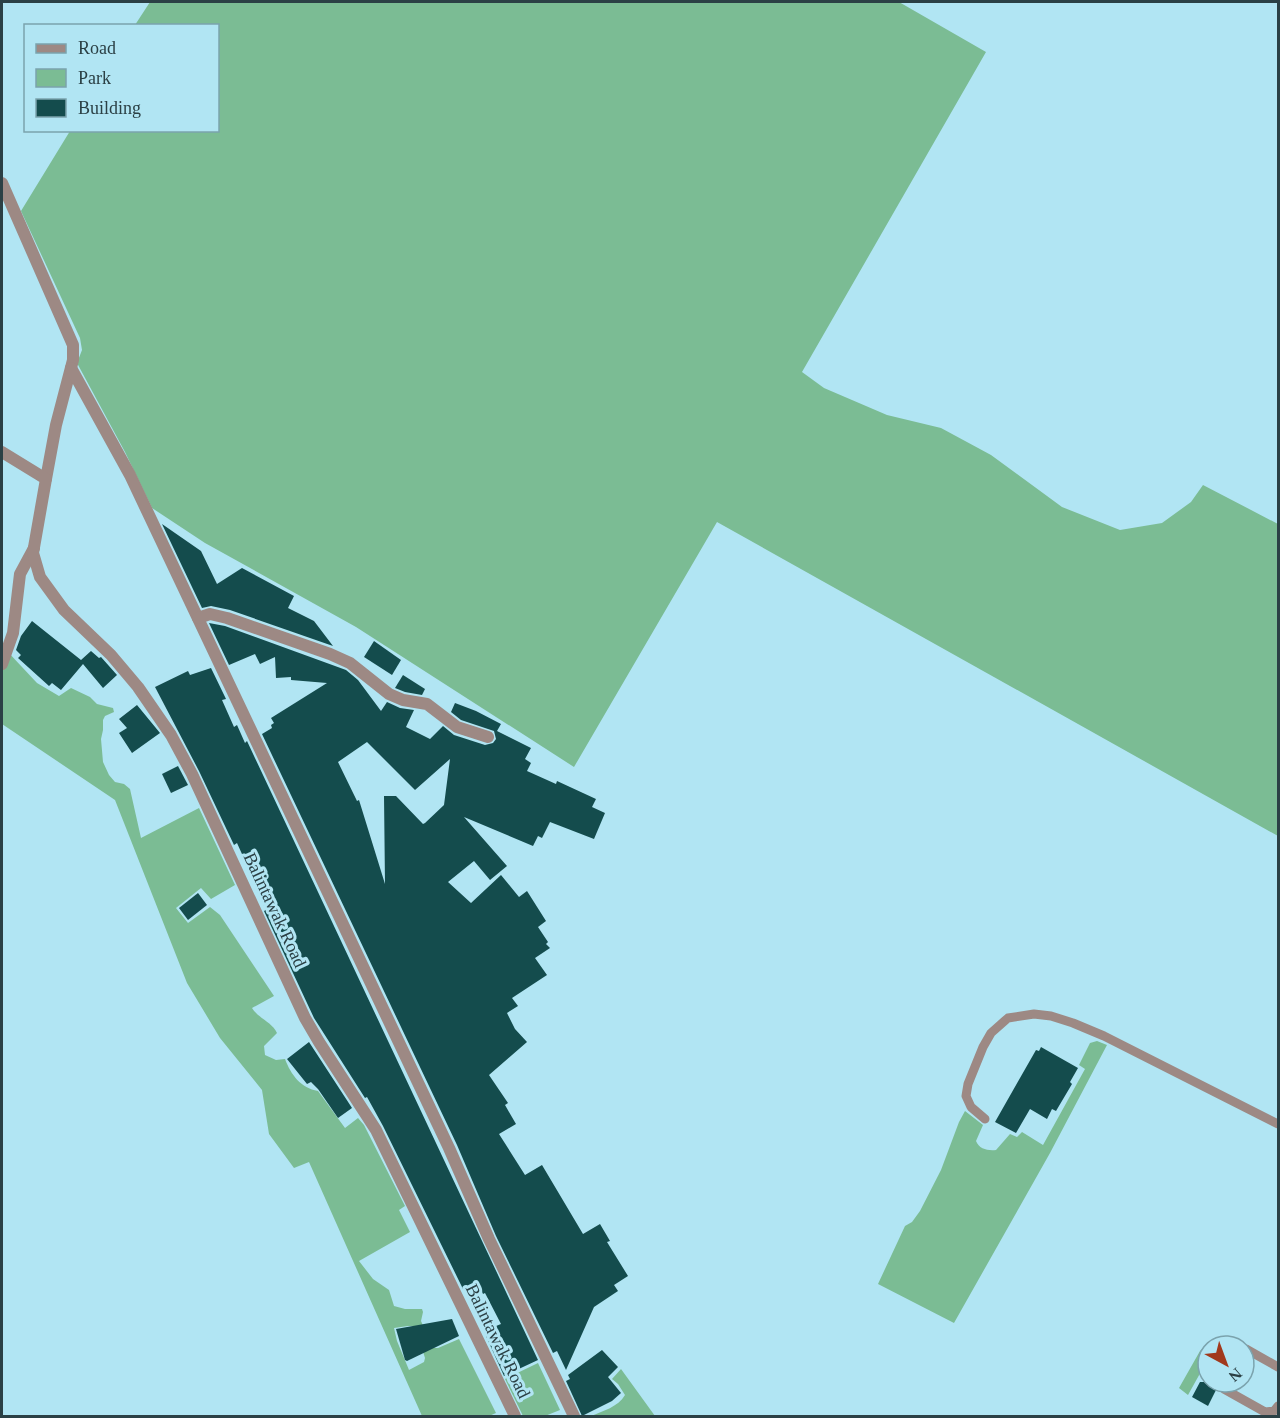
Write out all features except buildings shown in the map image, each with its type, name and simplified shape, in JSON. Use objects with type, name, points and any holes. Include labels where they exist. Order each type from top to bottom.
[{"type":"street","points":[[2,183],[72,341],[74,353],[72,368],[130,475],[574,1416]]},
{"type":"street","name":"Balintawak Road","points":[[72,368],[56,425],[34,548],[35,565],[50,592],[64,610],[128,673],[176,745],[305,1018],[318,1042],[376,1130],[515,1416]]},
{"type":"street","points":[[2,452],[46,479]]},
{"type":"street","points":[[2,664],[13,633],[20,574],[34,548]]},
{"type":"street","points":[[198,618],[208,614],[227,618],[330,654],[350,663],[389,694],[403,700],[427,704],[457,727],[488,737]]},
{"type":"lane","points":[[985,1119],[971,1107],[966,1096],[982,1047],[991,1033],[1008,1018],[1034,1014],[1073,1023],[1104,1035],[1278,1124]]},
{"type":"lane","points":[[1256,1354],[1278,1366]]},
{"type":"lane","points":[[1233,1394],[1265,1412],[1274,1411],[1278,1406]]},
{"type":"green space","points":[[150,2],[899,2],[986,52],[802,372],[824,388],[887,415],[941,428],[991,455],[1062,507],[1120,530],[1162,523],[1191,502],[1203,485],[1278,524],[1278,836],[717,522],[574,767],[356,627],[205,543],[152,508],[77,363],[82,350],[80,338],[21,211],[69,132],[219,132],[219,24],[136,24]]},
{"type":"green space","points":[[2,649],[7,651],[37,683],[59,696],[71,688],[90,697],[97,704],[113,708],[114,712],[105,716],[103,720],[101,739],[103,762],[115,782],[124,784],[130,789],[141,838],[199,808],[235,885],[211,899],[201,888],[176,908],[188,923],[210,907],[220,915],[274,996],[252,1008],[277,1033],[264,1046],[265,1055],[276,1060],[285,1059],[297,1080],[318,1091],[345,1128],[358,1118],[364,1125],[405,1206],[399,1210],[410,1232],[359,1261],[373,1279],[389,1290],[394,1306],[405,1309],[422,1309],[421,1321],[433,1348],[459,1339],[496,1413],[489,1416],[422,1416],[309,1162],[294,1168],[269,1134],[262,1090],[220,1038],[187,983],[115,800],[2,724]],"holes":[[[415,1326],[425,1358],[424,1362],[409,1370],[394,1328]]]},
{"type":"green space","points":[[1097,1041],[1107,1045],[1050,1153],[954,1323],[878,1284],[905,1226],[912,1222],[920,1211],[941,1170],[965,1111],[983,1125],[976,1141],[984,1149],[996,1150],[1010,1134],[1017,1137],[1022,1132],[1043,1145],[1085,1069],[1079,1065],[1090,1043]]},
{"type":"green space","points":[[1196,1358],[1196,1381],[1188,1395],[1179,1388]]},
{"type":"green space","points":[[538,1363],[560,1410],[545,1416],[523,1416],[505,1379]]},
{"type":"green space","points":[[621,1369],[655,1416],[591,1416],[614,1406],[625,1395],[612,1379]]}]
